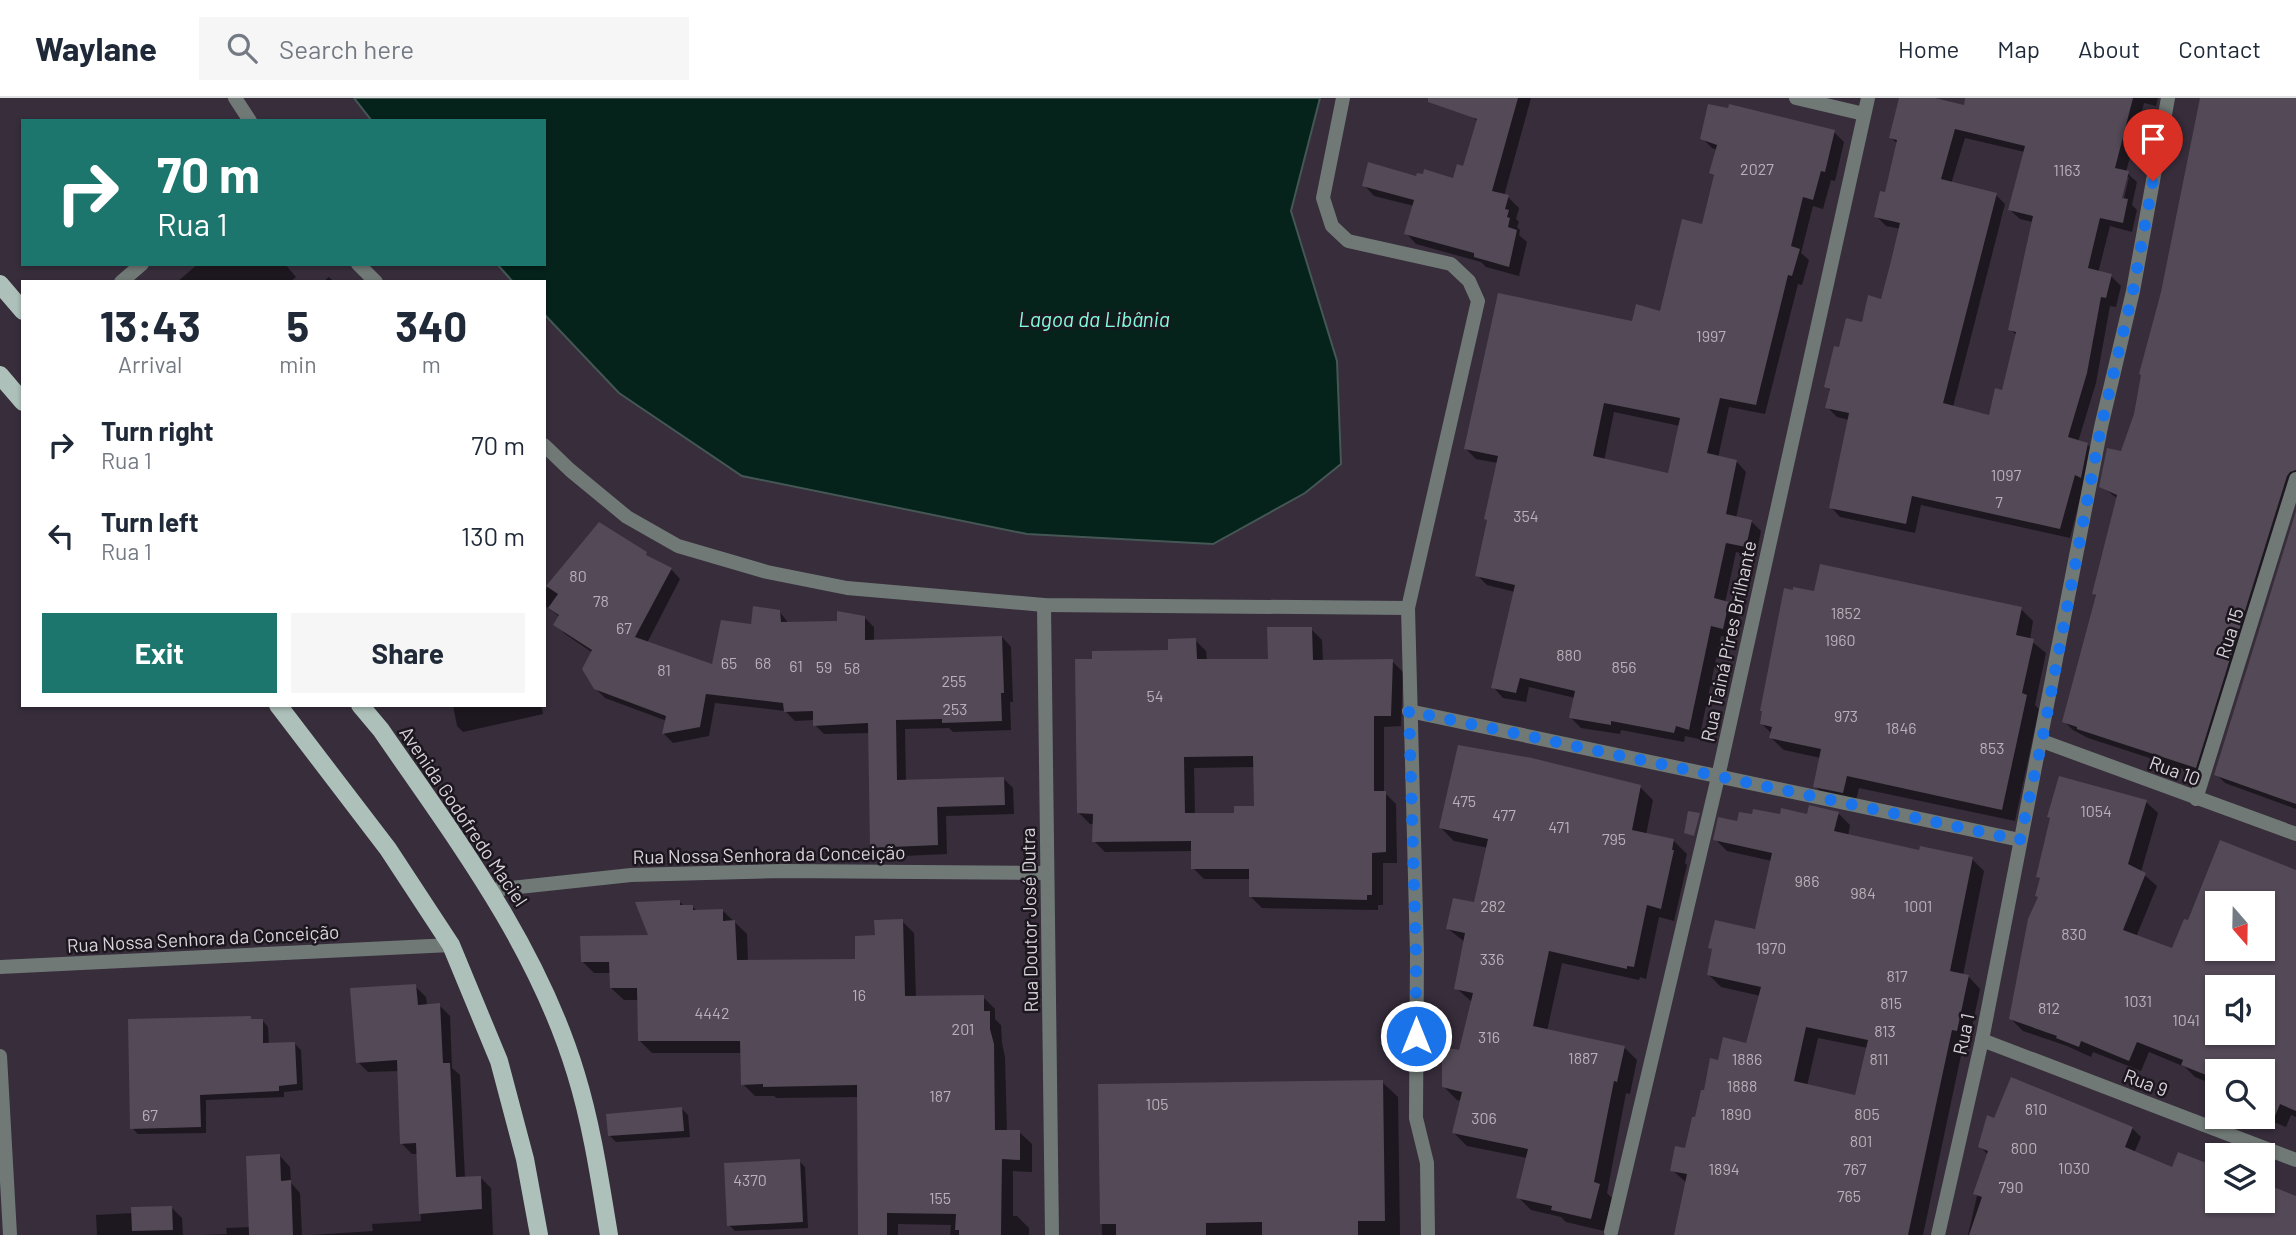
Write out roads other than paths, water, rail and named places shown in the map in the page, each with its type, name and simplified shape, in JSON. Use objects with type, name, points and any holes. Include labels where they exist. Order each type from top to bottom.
[{"type":"main road","points":[[0,284],[21,310]]},
{"type":"main road","points":[[0,375],[21,400]]},
{"type":"main road","points":[[280,707],[388,849],[451,945],[499,1061],[525,1159],[539,1235]]},
{"type":"main road","name":"Avenida Godofredo Maciel","points":[[362,707],[381,730],[492,890],[542,983],[576,1074],[597,1161],[609,1235]]},
{"type":"street","points":[[234,98],[249,119]]},
{"type":"street","points":[[1343,98],[1323,198],[1332,226],[1348,241],[1451,264],[1469,281],[1478,300],[1408,608],[1416,954],[1416,1118],[1427,1163],[1428,1235]]},
{"type":"street","points":[[1796,98],[1864,114]]},
{"type":"street","name":"Rua Tainá Pires Brilhante","points":[[1612,1232],[1718,777],[1868,98]]},
{"type":"street","name":"Rua 1","points":[[1938,1235],[1982,1040],[2101,427],[2133,291],[2168,98]]},
{"type":"street","points":[[123,280],[140,266]]},
{"type":"street","points":[[360,266],[374,280]]},
{"type":"street","points":[[546,447],[627,517],[678,546],[767,572],[847,588],[1044,605],[1408,608]]},
{"type":"street","name":"Rua 15","points":[[2196,799],[2296,479]]},
{"type":"street","name":"Rua Doutor José Dutra","points":[[1044,605],[1052,1235]]},
{"type":"street","points":[[1409,711],[2020,840]]},
{"type":"street","name":"Rua 10","points":[[2042,741],[2296,834]]},
{"type":"street","name":"Rua Nossa Senhora da Conceição","points":[[492,890],[631,875],[783,871],[1047,873]]},
{"type":"street","name":"Rua Nossa Senhora da Conceição","points":[[0,967],[451,945]]},
{"type":"street","name":"Rua 9","points":[[1982,1040],[2296,1160]]},
{"type":"street","points":[[0,1056],[10,1235]]},
{"type":"water","name":"Lagoa da Libânia","points":[[354,98],[1320,98],[1291,211],[1337,361],[1341,464],[1305,493],[1213,544],[1027,534],[742,476],[619,393],[546,316],[546,280],[511,280],[499,266],[546,266],[546,119],[370,119]]}]
